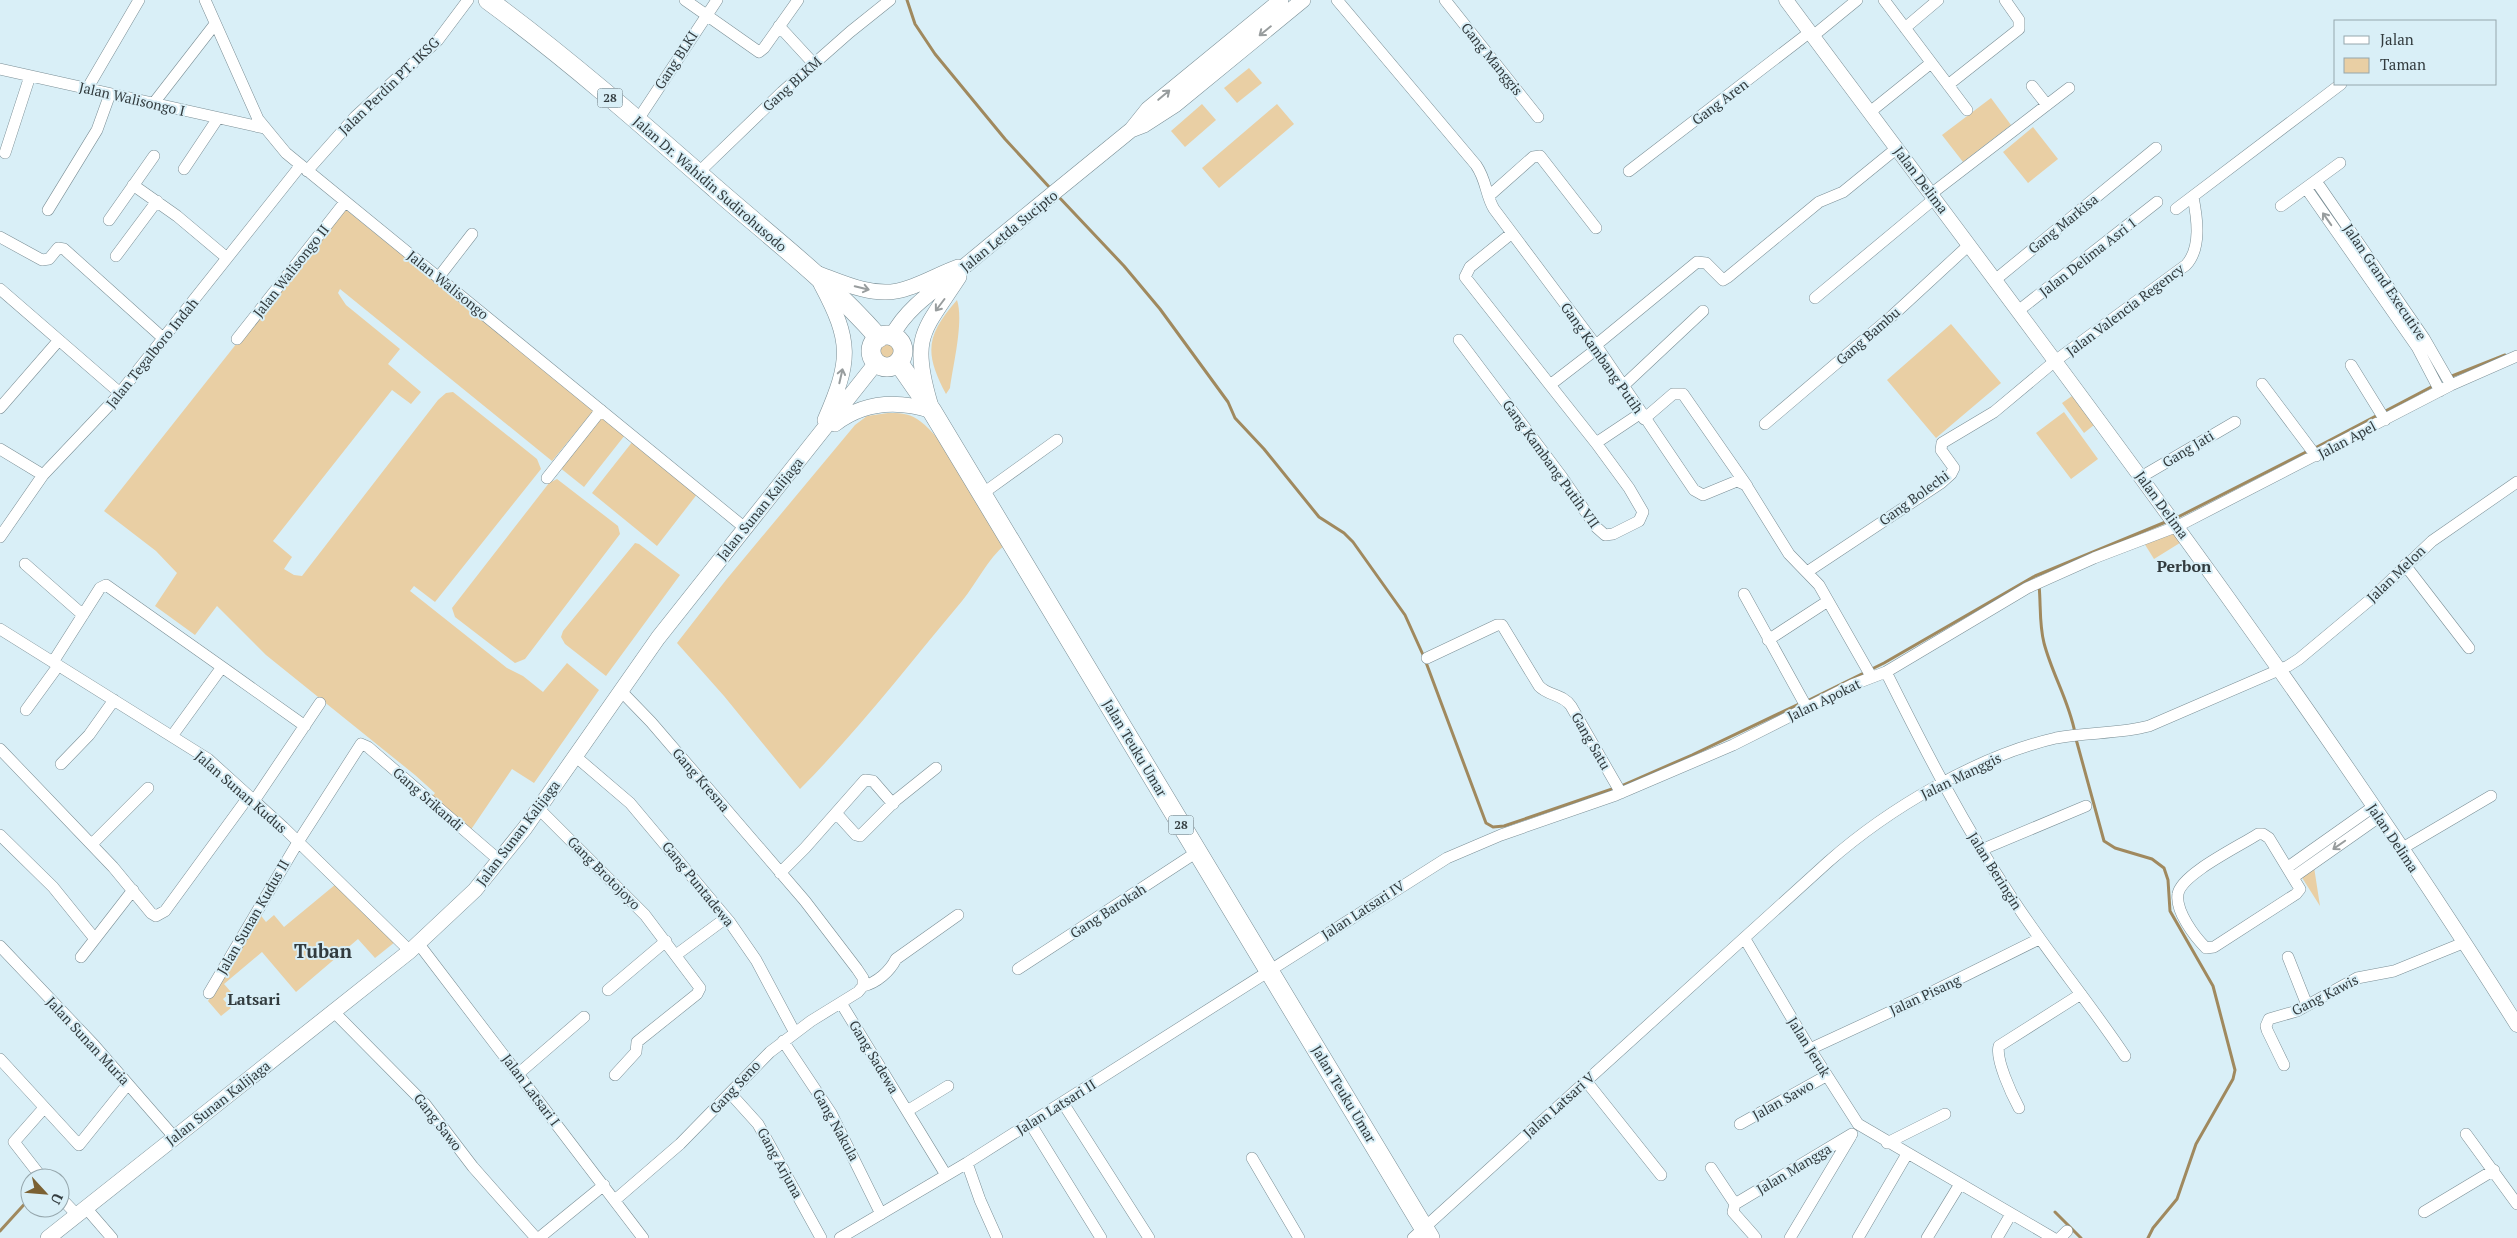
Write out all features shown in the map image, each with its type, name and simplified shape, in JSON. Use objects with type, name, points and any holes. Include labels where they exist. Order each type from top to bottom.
[{"type":"highway","name":"Jalan Dr. Wahidin Sudirohusodo","points":[[488,0],[637,121],[815,273],[885,337]]},
{"type":"highway","name":"28","points":[[885,337],[902,347],[902,353],[898,362]]},
{"type":"highway","points":[[885,337],[871,350],[876,363],[890,366],[898,362]]},
{"type":"highway","name":"Jalan Teuku Umar","points":[[898,362],[932,411],[1270,972],[1422,1234]]},
{"type":"main road","name":"Jalan Letda Sucipto","points":[[885,337],[911,311],[1131,130],[1148,109],[1281,0]]},
{"type":"main road","name":"Jalan Letda Sucipto","points":[[1131,130],[1154,120],[1303,0]]},
{"type":"main road","points":[[815,273],[867,290],[889,292],[904,289],[967,264]]},
{"type":"main road","points":[[817,438],[846,416],[861,408],[900,403],[932,411],[922,371],[923,334],[930,318],[967,264]]},
{"type":"main road","points":[[815,273],[838,316],[844,334],[845,353],[840,382],[817,438]]},
{"type":"main road","name":"Jalan Sunan Kalijaga","points":[[48,1238],[334,1012],[414,947],[469,896],[500,861],[620,690],[744,528],[876,363]]},
{"type":"street","points":[[87,89],[139,0]]},
{"type":"street","name":"Jalan Walisongo","points":[[205,0],[255,114],[264,128],[304,168],[744,528]]},
{"type":"street","name":"Jalan Perdin PT. IKSG","points":[[304,168],[355,117],[438,40],[468,0]]},
{"type":"street","points":[[685,0],[757,51],[762,50],[798,0]]},
{"type":"street","name":"Gang BLKI","points":[[637,121],[717,0]]},
{"type":"street","name":"Gang BLKM","points":[[698,173],[814,64],[860,23],[890,0]]},
{"type":"street","name":"Gang Kambang Putih","points":[[1338,0],[1458,142],[1482,174],[1494,209],[1597,346],[1642,416],[1697,493],[1705,495],[1737,482],[1748,487]]},
{"type":"street","name":"Gang Manggis","points":[[1445,0],[1538,117]]},
{"type":"street","name":"Jalan Delima","points":[[1786,0],[2174,521],[2376,812],[2517,1026]]},
{"type":"street","name":"Gang Aren","points":[[1629,171],[1857,0]]},
{"type":"street","points":[[1884,0],[1967,110]]},
{"type":"street","points":[[1905,28],[1938,0]]},
{"type":"street","points":[[1948,85],[2018,32],[2019,20],[2011,2]]},
{"type":"street","points":[[153,104],[215,24]]},
{"type":"street","points":[[779,26],[814,64]]},
{"type":"street","points":[[1870,112],[1931,63]]},
{"type":"street","name":"Jalan Walisongo I","points":[[0,69],[264,128]]},
{"type":"street","points":[[5,153],[30,76]]},
{"type":"street","points":[[2176,209],[2340,85]]},
{"type":"street","points":[[2032,86],[2047,105]]},
{"type":"street","points":[[1815,298],[1933,197],[2069,88]]},
{"type":"street","points":[[48,210],[97,130],[110,94]]},
{"type":"street","points":[[184,169],[218,118]]},
{"type":"street","points":[[1550,385],[1694,264],[1701,260],[1719,278],[1726,278],[1819,202],[1843,192],[1897,148]]},
{"type":"street","name":"Gang Markisa","points":[[1995,280],[2156,148]]},
{"type":"street","points":[[108,220],[154,156]]},
{"type":"street","points":[[1489,196],[1533,157],[1540,156],[1596,228]]},
{"type":"street","points":[[2281,206],[2340,163]]},
{"type":"street","name":"Jalan Tegalboro Indah","points":[[2,530],[43,475],[120,393],[227,258],[304,168]]},
{"type":"street","name":"Jalan Grand Executive","points":[[2316,181],[2368,267],[2436,369],[2451,385]]},
{"type":"street","points":[[133,185],[227,258]]},
{"type":"street","name":"Jalan Grand Executive","points":[[2306,188],[2368,267]]},
{"type":"street","name":"Jalan Valencia Regency","points":[[2055,361],[2188,263],[2194,251],[2196,234],[2192,197]]},
{"type":"street","points":[[116,256],[157,202]]},
{"type":"street","name":"Jalan Walisongo II","points":[[237,340],[345,202]]},
{"type":"street","name":"Jalan Delima Asri 1","points":[[2018,311],[2157,202]]},
{"type":"street","points":[[1512,233],[1470,267],[1465,277],[1596,443],[1642,416],[1673,394],[1683,394],[1748,487],[1784,547],[1807,572],[1828,601],[1869,672]]},
{"type":"street","points":[[438,278],[472,234]]},
{"type":"street","points":[[0,237],[42,260],[49,259],[58,248],[64,249],[164,338]]},
{"type":"street","name":"Gang Bambu","points":[[1765,424],[1892,316],[1969,245]]},
{"type":"street","points":[[0,290],[120,393]]},
{"type":"street","points":[[1623,386],[1702,312]]},
{"type":"street","points":[[0,408],[59,340]]},
{"type":"street","name":"Gang Kambang Putih VII","points":[[1459,340],[1562,477],[1596,527],[1602,534],[1608,535],[1639,522],[1643,512],[1630,488],[1596,443]]},
{"type":"street","name":"Jalan Apel","points":[[2174,521],[2316,456],[2383,415],[2517,356]]},
{"type":"street","name":"Gang Bolechi","points":[[1807,572],[1949,476],[1954,466],[1941,450],[1941,444],[1994,412],[2055,361]]},
{"type":"street","points":[[2351,365],[2383,415]]},
{"type":"street","name":"Jalan Grand Executive","points":[[2436,369],[2440,391]]},
{"type":"street","points":[[2262,384],[2316,456]]},
{"type":"street","points":[[547,478],[601,410]]},
{"type":"street","name":"Gang Jati","points":[[2141,477],[2235,422]]},
{"type":"street","points":[[982,494],[1057,440]]},
{"type":"street","points":[[0,449],[43,475]]},
{"type":"street","name":"Jalan Melon","points":[[2279,670],[2305,655],[2334,632],[2405,565],[2455,523],[2517,482]]},
{"type":"street","name":"Jalan Apokat","points":[[1460,851],[1618,788],[1733,745],[1804,703],[1869,672],[1886,672],[2027,588],[2174,521]]},
{"type":"street","points":[[25,564],[83,615]]},
{"type":"street","points":[[2405,565],[2469,648]]},
{"type":"street","points":[[26,710],[56,664],[100,588],[107,585],[304,726]]},
{"type":"street","points":[[1744,594],[1804,703]]},
{"type":"street","points":[[1768,640],[1828,601]]},
{"type":"street","name":"Gang Satu","points":[[1427,658],[1500,624],[1504,626],[1541,689],[1568,702],[1618,788]]},
{"type":"street","name":"Jalan Sunan Kudus","points":[[0,629],[208,759],[414,947]]},
{"type":"street","points":[[172,736],[222,667]]},
{"type":"street","name":"Jalan Manggis","points":[[1695,984],[1854,840],[1895,810],[1942,783],[2018,749],[2057,738],[2125,731],[2150,726],[2279,670]]},
{"type":"street","name":"Jalan Beringin","points":[[1886,672],[1942,783],[1981,850],[2039,939],[2081,994],[2124,1056]]},
{"type":"street","name":"Gang Kresna","points":[[620,690],[651,722],[780,872],[864,978],[864,986]]},
{"type":"street","points":[[61,764],[89,735],[114,700]]},
{"type":"street","points":[[0,749],[92,844],[152,914],[158,916],[163,914],[252,799],[320,703]]},
{"type":"street","name":"Gang Srikandi","points":[[356,748],[361,744],[366,744],[500,861]]},
{"type":"street","name":"Jalan Sunan Kudus II","points":[[209,993],[356,748]]},
{"type":"street","name":"Gang Puntadewa","points":[[575,756],[630,803],[726,918],[756,960],[795,1033]]},
{"type":"street","points":[[836,813],[860,837],[893,804],[936,768]]},
{"type":"street","points":[[780,872],[805,848],[866,780],[873,781],[893,804]]},
{"type":"street","points":[[92,844],[148,788]]},
{"type":"street","points":[[2401,849],[2491,796]]},
{"type":"street","points":[[1981,850],[2086,806]]},
{"type":"street","name":"Gang Brotojoyo","points":[[538,808],[645,915],[698,984],[699,992],[637,1042],[636,1052],[614,1075]]},
{"type":"street","points":[[2291,871],[2376,812]]},
{"type":"street","points":[[0,834],[53,887],[95,939]]},
{"type":"street","points":[[2258,834],[2266,834],[2291,871],[2300,886],[2296,894],[2212,948],[2206,948],[2202,944],[2178,905],[2179,890],[2188,878],[2258,834]]},
{"type":"street","name":"Jalan Latsari IV","points":[[1270,972],[1394,890],[1460,851]]},
{"type":"street","name":"Gang Barokah","points":[[1018,969],[1197,852]]},
{"type":"street","points":[[81,957],[133,890]]},
{"type":"street","name":"Gang Seno","points":[[615,1200],[680,1144],[765,1056],[783,1041],[864,986],[873,982],[892,968],[896,959],[958,915]]},
{"type":"street","points":[[676,955],[726,918]]},
{"type":"street","name":"Jalan Jeruk","points":[[1745,939],[1855,1129],[1888,1142],[2054,1238]]},
{"type":"street","name":"Jalan Pisang","points":[[1810,1049],[1918,999],[2039,939]]},
{"type":"street","points":[[608,990],[666,941]]},
{"type":"street","name":"Gang Kawis","points":[[2284,1065],[2267,1030],[2267,1022],[2307,1005],[2357,978],[2394,970],[2463,943]]},
{"type":"street","name":"Jalan Sunan Muria","points":[[0,946],[128,1084],[175,1138]]},
{"type":"street","name":"Jalan Latsari I","points":[[414,947],[518,1074],[643,1238]]},
{"type":"street","points":[[2288,957],[2307,1005]]},
{"type":"street","name":"Jalan Latsari II","points":[[845,1237],[967,1163],[1270,972]]},
{"type":"street","name":"Jalan Latsari V","points":[[1422,1234],[1586,1081],[1695,984]]},
{"type":"street","points":[[2018,1108],[1998,1049],[2002,1043],[2081,994]]},
{"type":"street","name":"Gang Sadewa","points":[[841,1002],[946,1176]]},
{"type":"street","name":"Gang Sawo","points":[[334,1012],[425,1104],[473,1167],[537,1238]]},
{"type":"street","points":[[518,1074],[584,1017]]},
{"type":"street","name":"Gang Nakula","points":[[783,1041],[831,1113],[881,1214]]},
{"type":"street","points":[[0,1059],[79,1145],[128,1084]]},
{"type":"street","name":"Jalan Sawo","points":[[1740,1124],[1826,1076]]},
{"type":"street","points":[[1586,1081],[1660,1174]]},
{"type":"street","points":[[907,1111],[948,1086]]},
{"type":"street","name":"Gang Arjuna","points":[[730,1093],[758,1124],[821,1238]]},
{"type":"street","points":[[1062,1103],[1150,1238]]},
{"type":"street","points":[[34,1168],[14,1142],[44,1108]]},
{"type":"street","points":[[1888,1142],[1945,1114]]},
{"type":"street","points":[[1030,1123],[1101,1238]]},
{"type":"street","name":"Jalan Mangga","points":[[1735,1204],[1855,1129]]},
{"type":"street","name":"Jalan Mangga","points":[[1790,1238],[1855,1129]]},
{"type":"street","points":[[2466,1134],[2517,1204]]},
{"type":"street","points":[[1858,1238],[1907,1154]]},
{"type":"street","points":[[1252,1158],[1299,1238]]},
{"type":"street","points":[[967,1163],[980,1200],[997,1238]]},
{"type":"street","points":[[1712,1168],[1735,1204],[1733,1212],[1756,1238]]},
{"type":"street","points":[[2424,1212],[2494,1170]]},
{"type":"street","points":[[1927,1238],[1960,1184]]},
{"type":"street","points":[[537,1238],[604,1185]]},
{"type":"street","points":[[70,1204],[112,1238]]},
{"type":"street","points":[[1997,1238],[2011,1214]]},
{"type":"green space","points":[[1249,68],[1262,83],[1237,103],[1224,88]]},
{"type":"green space","points":[[1991,98],[2011,125],[1963,162],[1942,135]]},
{"type":"green space","points":[[1202,104],[1216,120],[1185,147],[1171,131]]},
{"type":"green space","points":[[1277,104],[1294,124],[1219,188],[1202,168]]},
{"type":"green space","points":[[2033,127],[2058,159],[2028,183],[2003,152]]},
{"type":"green space","points":[[344,208],[594,410],[552,461],[340,289],[338,293],[346,305],[400,349],[388,364],[421,392],[411,404],[392,390],[273,541],[292,557],[284,569],[294,575],[302,576],[438,400],[446,393],[453,392],[537,459],[541,469],[435,602],[414,586],[410,591],[507,668],[523,676],[543,692],[567,663],[599,690],[534,783],[512,769],[470,831],[431,798],[435,793],[415,775],[266,655],[217,606],[195,635],[155,606],[177,573],[156,551],[104,511]]},
{"type":"green space","points":[[957,300],[959,319],[957,343],[950,388],[946,394],[934,367],[932,345],[934,334],[939,324]]},
{"type":"green space","points":[[1951,324],[2001,383],[1936,438],[1887,380]]},
{"type":"green space","points":[[887,341],[894,344],[897,351],[894,358],[887,361],[880,358],[877,351],[880,344]]},
{"type":"green space","points":[[2072,396],[2094,425],[2084,433],[2062,403]]},
{"type":"green space","points":[[2064,412],[2098,459],[2071,479],[2036,433]]},
{"type":"green space","points":[[899,413],[917,419],[940,441],[1006,544],[993,557],[962,601],[883,697],[800,789],[724,696],[677,643],[726,580],[855,425],[867,416]]},
{"type":"green space","points":[[600,415],[625,435],[584,487],[559,467]]},
{"type":"green space","points":[[633,441],[698,493],[657,546],[592,493]]},
{"type":"green space","points":[[557,479],[618,526],[620,534],[525,659],[515,663],[455,617],[452,608],[549,483]]},
{"type":"green space","points":[[2173,533],[2183,541],[2154,559],[2144,543]]},
{"type":"green space","points":[[635,543],[639,544],[680,575],[606,676],[565,644],[561,637],[563,631]]},
{"type":"green space","points":[[2314,867],[2320,906],[2301,876]]},
{"type":"green space","points":[[336,884],[395,942],[375,958],[358,939],[296,992],[262,952],[224,984],[231,992],[223,999],[231,1008],[221,1016],[208,1001],[259,913],[266,922],[274,915],[284,927]]},
{"type":"waterway","points":[[907,0],[915,24],[935,54],[1005,139],[1051,189]]},
{"type":"waterway","points":[[1057,195],[1124,266],[1160,309],[1228,402],[1235,418],[1264,449],[1319,517],[1344,533],[1353,542],[1405,615],[1424,657],[1486,823],[1493,827],[1504,826],[1615,788]]},
{"type":"waterway","points":[[2452,376],[2505,355]]},
{"type":"waterway","points":[[2315,448],[2433,386]]},
{"type":"waterway","points":[[2176,518],[2306,452]]},
{"type":"waterway","points":[[1807,701],[1884,663],[2035,576],[2168,521]]},
{"type":"waterway","points":[[2039,585],[2042,636],[2051,666],[2069,710],[2075,733]]},
{"type":"waterway","points":[[1621,786],[1692,755],[1801,703]]},
{"type":"waterway","points":[[2076,739],[2104,841],[2115,848],[2152,859],[2164,868],[2168,880],[2170,911],[2213,986],[2235,1070],[2233,1079],[2196,1144],[2177,1199],[2153,1228],[2148,1238]]},
{"type":"waterway","points":[[0,1231],[20,1209]]},
{"type":"waterway","points":[[2055,1212],[2081,1238]]},
{"type":"district","name":"Perbon","points":[[2184,566]]},
{"type":"district","name":"Tuban","points":[[323,951]]},
{"type":"district","name":"Latsari","points":[[254,999]]}]
